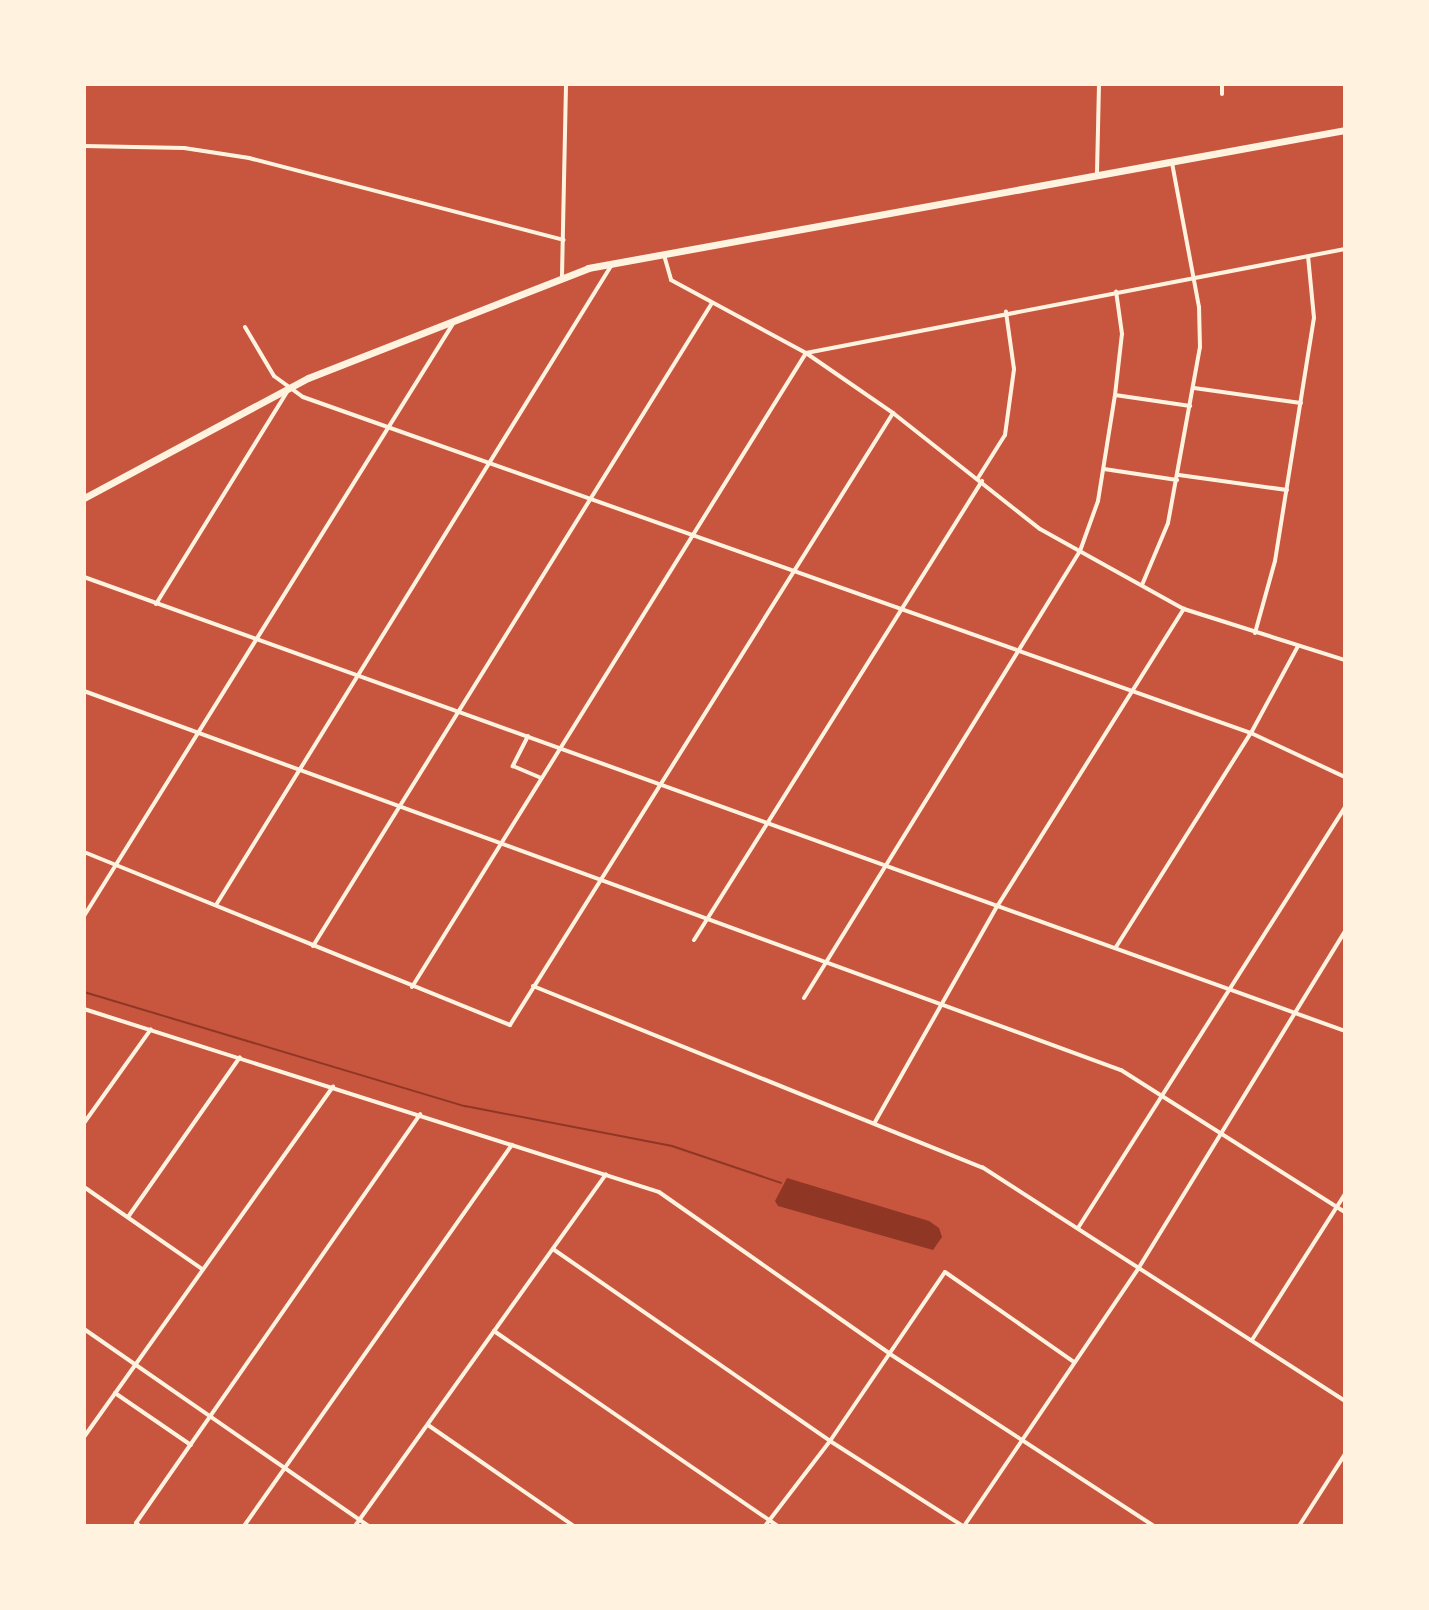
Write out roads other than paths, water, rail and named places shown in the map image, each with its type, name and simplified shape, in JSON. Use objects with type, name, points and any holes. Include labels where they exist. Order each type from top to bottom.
[{"type":"main road","points":[[84,498],[290,388],[562,276],[612,264],[1345,130]]},
{"type":"street","points":[[562,276],[566,84]]},
{"type":"street","points":[[1097,176],[1099,84]]},
{"type":"street","points":[[1222,84],[1222,94]]},
{"type":"street","points":[[84,146],[184,148],[249,158],[563,240]]},
{"type":"street","points":[[1142,586],[1162,544],[1194,388],[1201,327],[1172,163]]},
{"type":"street","points":[[412,987],[806,353],[1345,249]]},
{"type":"street","points":[[664,255],[671,280],[806,353],[893,413],[1028,520],[1080,551],[1184,609],[1345,660]]},
{"type":"street","points":[[1255,633],[1275,561],[1314,318],[1308,256]]},
{"type":"street","points":[[215,906],[612,264]]},
{"type":"street","points":[[804,998],[883,864],[1080,551],[1103,469],[1115,395],[1122,334],[1116,291]]},
{"type":"street","points":[[313,946],[712,303]]},
{"type":"street","points":[[694,940],[1005,435],[1014,369],[1006,312]]},
{"type":"street","points":[[84,916],[458,317]]},
{"type":"street","points":[[245,327],[274,376],[290,388],[691,537],[1251,733],[1345,777]]},
{"type":"street","points":[[156,604],[290,388]]},
{"type":"street","points":[[1194,388],[1301,403]]},
{"type":"street","points":[[1115,395],[1190,406]]},
{"type":"street","points":[[84,852],[503,1025],[516,1019],[533,986],[789,571],[893,413]]},
{"type":"street","points":[[1103,469],[1287,490]]},
{"type":"street","points":[[84,577],[1345,1031]]},
{"type":"street","points":[[875,1122],[998,905],[1184,609]]},
{"type":"street","points":[[1116,947],[1251,733],[1298,646]]},
{"type":"street","points":[[84,691],[826,959],[1121,1070],[1345,1212]]},
{"type":"street","points":[[528,736],[513,766],[541,778]]},
{"type":"street","points":[[1078,1228],[1345,807]]},
{"type":"street","points":[[553,1249],[830,1441],[964,1526],[1138,1269],[1345,931]]},
{"type":"street","points":[[533,986],[982,1167],[1345,1401]]},
{"type":"street","points":[[84,1009],[659,1192],[890,1354],[1154,1526]]},
{"type":"street","points":[[84,1123],[151,1029]]},
{"type":"street","points":[[128,1217],[240,1057]]},
{"type":"street","points":[[84,1438],[333,1086]]},
{"type":"street","points":[[138,1524],[420,1114]]},
{"type":"street","points":[[244,1526],[513,1144]]},
{"type":"street","points":[[355,1526],[606,1174]]},
{"type":"street","points":[[84,1187],[202,1269]]},
{"type":"street","points":[[1252,1341],[1345,1194]]},
{"type":"street","points":[[765,1526],[830,1441],[945,1272],[1074,1362]]},
{"type":"street","points":[[84,1329],[369,1526]]},
{"type":"street","points":[[494,1331],[778,1526]]},
{"type":"street","points":[[115,1393],[191,1445]]},
{"type":"street","points":[[427,1425],[574,1526]]},
{"type":"street","points":[[1299,1526],[1345,1454]]},
{"type":"waterway","points":[[84,992],[465,1106],[672,1146],[781,1183]]}]
